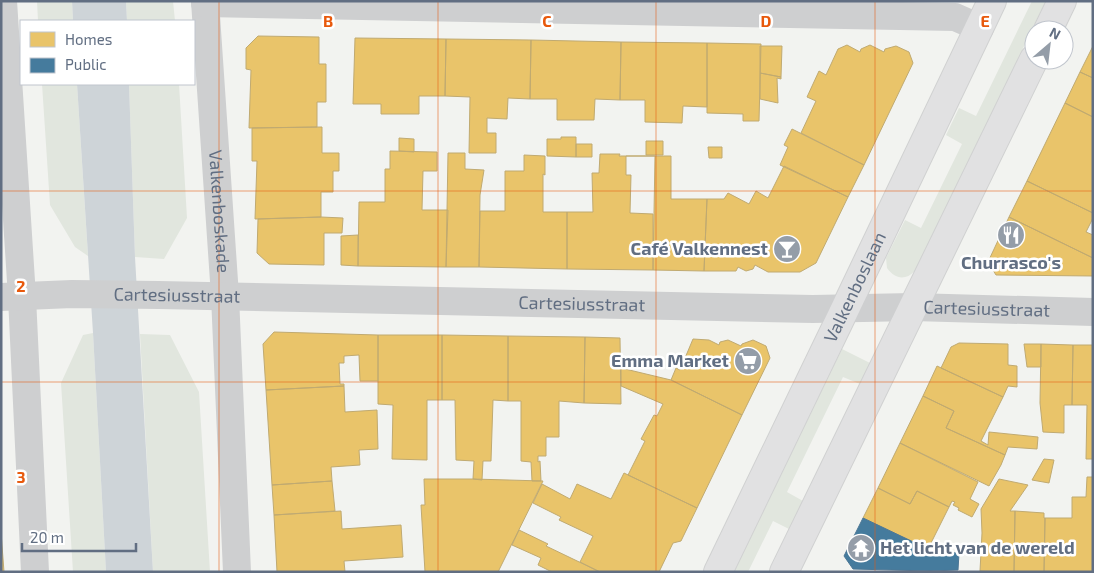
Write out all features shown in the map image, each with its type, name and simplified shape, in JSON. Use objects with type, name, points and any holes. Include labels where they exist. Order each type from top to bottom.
[{"type":"street","points":[[3,1],[11,297],[35,572]]},
{"type":"street","name":"Valkenboslaan","points":[[718,572],[992,1]]},
{"type":"street","points":[[1053,20],[1062,1]]},
{"type":"street","points":[[205,2],[955,17],[980,28]]},
{"type":"street","name":"Valkenboskade","points":[[205,2],[225,296],[236,572]]},
{"type":"street","points":[[784,572],[1029,70]]},
{"type":"street","name":"Cartesiusstraat","points":[[11,297],[72,294],[159,295],[845,309],[913,307],[1093,312]]},
{"type":"shaded area","points":[[37,1],[72,1],[73,20],[38,20]]},
{"type":"shaded area","points":[[72,1],[126,1],[127,20],[73,20]]},
{"type":"shaded area","points":[[126,1],[173,1],[175,20],[127,20]]},
{"type":"shaded area","points":[[1032,1],[1046,1],[1037,20],[1024,20],[1024,46],[915,271],[904,277],[893,275],[887,268],[886,258],[905,220],[921,228],[962,144],[946,135],[959,108],[976,116]]},
{"type":"shaded area","points":[[42,85],[77,85],[88,256],[75,247],[50,205]]},
{"type":"shaded area","points":[[77,85],[129,85],[135,257],[153,572],[106,572]]},
{"type":"shaded area","points":[[129,85],[179,85],[187,218],[164,259],[135,257]]},
{"type":"shaded area","points":[[93,333],[106,572],[73,572],[61,383],[83,335]]},
{"type":"shaded area","points":[[140,334],[170,335],[199,392],[210,572],[153,572]]},
{"type":"shaded area","points":[[842,349],[870,363],[860,384],[843,377],[787,492],[803,501],[789,529],[773,521],[748,572],[734,572]]},
{"type":"building: Homes","points":[[258,36],[319,37],[319,64],[326,64],[326,102],[317,102],[317,127],[249,128],[251,70],[246,69],[246,48]]},
{"type":"building: Homes","points":[[355,38],[446,39],[445,96],[419,96],[419,114],[381,114],[381,104],[353,104]]},
{"type":"building: Homes","points":[[446,39],[531,40],[530,99],[508,98],[507,119],[487,118],[487,133],[496,133],[496,153],[469,153],[470,97],[445,96]]},
{"type":"building: Homes","points":[[531,40],[621,42],[620,100],[595,99],[594,120],[557,120],[557,99],[530,99]]},
{"type":"building: Homes","points":[[621,42],[707,43],[707,107],[683,106],[682,123],[645,122],[645,100],[620,100]]},
{"type":"building: Homes","points":[[707,43],[761,44],[759,121],[743,121],[743,114],[707,113]]},
{"type":"building: Homes","points":[[847,45],[860,52],[861,49],[870,45],[884,52],[885,49],[896,46],[909,52],[913,63],[864,165],[801,133],[816,101],[807,97],[819,71],[826,75],[838,49]]},
{"type":"building: Homes","points":[[760,46],[782,46],[781,77],[760,73]]},
{"type":"building: Homes","points":[[1093,46],[1093,78],[1080,72]]},
{"type":"building: Homes","points":[[1080,72],[1093,78],[1093,117],[1065,103]]},
{"type":"building: Homes","points":[[760,73],[781,77],[781,79],[777,78],[778,103],[760,99]]},
{"type":"building: Homes","points":[[1065,103],[1093,117],[1093,213],[1027,181]]},
{"type":"building: Homes","points":[[322,127],[322,153],[339,153],[339,171],[333,171],[333,192],[321,192],[321,217],[255,219],[257,161],[252,161],[252,128]]},
{"type":"building: Homes","points":[[792,129],[864,165],[848,197],[780,165],[788,147],[784,145]]},
{"type":"building: Homes","points":[[561,137],[576,137],[576,157],[547,156],[547,139],[561,139]]},
{"type":"building: Homes","points":[[399,138],[414,139],[414,152],[399,151]]},
{"type":"building: Homes","points":[[646,141],[663,141],[663,155],[646,155]]},
{"type":"building: Homes","points":[[576,144],[592,144],[592,157],[576,157]]},
{"type":"building: Homes","points":[[708,147],[722,147],[722,158],[709,158]]},
{"type":"building: Homes","points":[[390,151],[437,152],[437,171],[423,171],[422,210],[448,210],[446,267],[358,266],[359,202],[385,202],[385,169],[390,169]]},
{"type":"building: Homes","points":[[448,153],[465,153],[465,169],[484,170],[480,195],[479,267],[446,267]]},
{"type":"building: Homes","points":[[600,154],[620,154],[619,156],[626,156],[626,175],[631,175],[630,213],[653,214],[653,270],[567,269],[567,212],[593,212],[592,173],[599,173]]},
{"type":"building: Homes","points":[[524,155],[545,156],[543,212],[567,212],[567,269],[479,267],[480,211],[505,211],[505,171],[524,171]]},
{"type":"building: Homes","points":[[655,156],[671,156],[671,199],[707,199],[704,271],[653,270]]},
{"type":"building: Homes","points":[[784,166],[848,197],[816,263],[800,272],[768,272],[755,265],[753,269],[746,271],[738,267],[736,271],[704,271],[707,199],[724,199],[728,193],[749,204],[756,191],[768,198]]},
{"type":"building: Homes","points":[[1027,181],[1093,213],[1093,218],[1086,232],[1093,235],[1093,258],[1009,217]]},
{"type":"building: Homes","points":[[1009,217],[1093,258],[1093,276],[996,275],[988,262]]},
{"type":"building: Homes","points":[[343,218],[342,233],[324,233],[324,265],[269,264],[257,253],[258,219]]},
{"type":"building: Homes","points":[[358,235],[358,266],[341,265],[341,236]]},
{"type":"building: Homes","points":[[274,332],[378,335],[378,381],[360,381],[359,355],[344,356],[344,363],[339,363],[340,384],[344,384],[344,386],[266,390],[263,344]]},
{"type":"building: Homes","points":[[378,335],[442,335],[442,400],[427,400],[427,460],[392,459],[393,405],[378,404]]},
{"type":"building: Homes","points":[[442,335],[508,336],[508,401],[493,400],[491,461],[483,461],[482,480],[473,479],[474,461],[456,460],[455,400],[442,400]]},
{"type":"building: Homes","points":[[508,336],[585,337],[584,403],[559,401],[559,437],[546,437],[546,456],[538,456],[541,481],[532,481],[531,462],[521,461],[521,401],[508,401]]},
{"type":"building: Homes","points":[[585,337],[620,338],[621,404],[584,403]]},
{"type":"building: Homes","points":[[693,339],[709,340],[719,345],[720,342],[728,340],[741,346],[753,340],[766,346],[770,358],[742,415],[671,380],[676,368],[680,370]]},
{"type":"building: Homes","points":[[959,343],[1008,344],[1008,365],[1017,366],[1017,387],[1008,386],[1003,397],[941,368],[951,347]]},
{"type":"building: Homes","points":[[1024,344],[1041,344],[1041,367],[1027,367]]},
{"type":"building: Homes","points":[[1041,344],[1073,345],[1072,405],[1064,405],[1064,433],[1043,432],[1040,403]]},
{"type":"building: Homes","points":[[1073,345],[1093,345],[1093,459],[1086,459],[1087,405],[1072,405]]},
{"type":"building: Homes","points":[[937,366],[1003,397],[981,441],[988,445],[989,432],[1038,437],[1037,449],[1008,447],[1005,455],[946,428],[954,411],[923,396]]},
{"type":"building: Homes","points":[[621,368],[671,380],[742,415],[697,508],[628,475],[645,441],[641,439],[654,415],[657,416],[663,404],[621,386]]},
{"type":"building: Homes","points":[[344,386],[345,412],[377,410],[378,449],[359,450],[360,465],[331,467],[332,481],[272,485],[266,390]]},
{"type":"building: Homes","points":[[923,396],[954,411],[946,428],[1005,455],[989,486],[900,443]]},
{"type":"building: Homes","points":[[900,443],[978,482],[970,499],[979,504],[972,517],[958,510],[959,508],[953,505],[955,502],[952,501],[949,507],[917,491],[910,504],[878,488]]},
{"type":"building: Homes","points":[[1044,459],[1054,460],[1049,483],[1032,480]]},
{"type":"building: Homes","points":[[624,473],[697,508],[681,541],[673,543],[659,572],[600,572],[580,562],[593,536],[559,520],[561,517],[533,503],[542,484],[570,499],[577,484],[611,499]]},
{"type":"building: Homes","points":[[1087,477],[1093,477],[1093,572],[1044,572],[1045,518],[1072,518],[1072,497],[1086,497]]},
{"type":"building: Homes","points":[[424,479],[543,481],[498,572],[425,572],[421,505],[425,505]]},
{"type":"building: Homes","points":[[999,479],[1028,485],[1010,511],[1015,511],[1014,572],[980,571],[981,509]]},
{"type":"building: Homes","points":[[332,481],[335,511],[274,515],[272,485]]},
{"type":"building: Homes","points":[[878,488],[910,504],[917,491],[949,507],[928,549],[863,518]]},
{"type":"building: Homes","points":[[341,511],[342,529],[401,525],[403,557],[344,561],[345,572],[277,572],[274,515]]},
{"type":"building: Homes","points":[[1015,511],[1044,513],[1044,572],[1014,572]]},
{"type":"building: Homes","points":[[519,530],[548,544],[546,546],[600,572],[552,572],[538,565],[541,558],[512,545]]},
{"type":"building: Homes","points":[[1,532],[4,572],[1,572]]},
{"type":"building: Public","points":[[863,518],[931,552],[959,553],[958,570],[853,569],[844,556]]},
{"type":"place","name":"Churrasco's","points":[[1011,235]]},
{"type":"place","name":"Café Valkennest","points":[[787,249]]},
{"type":"place","name":"Emma Market","points":[[748,361]]},
{"type":"place","name":"Het licht van de wereld","points":[[861,548]]}]
